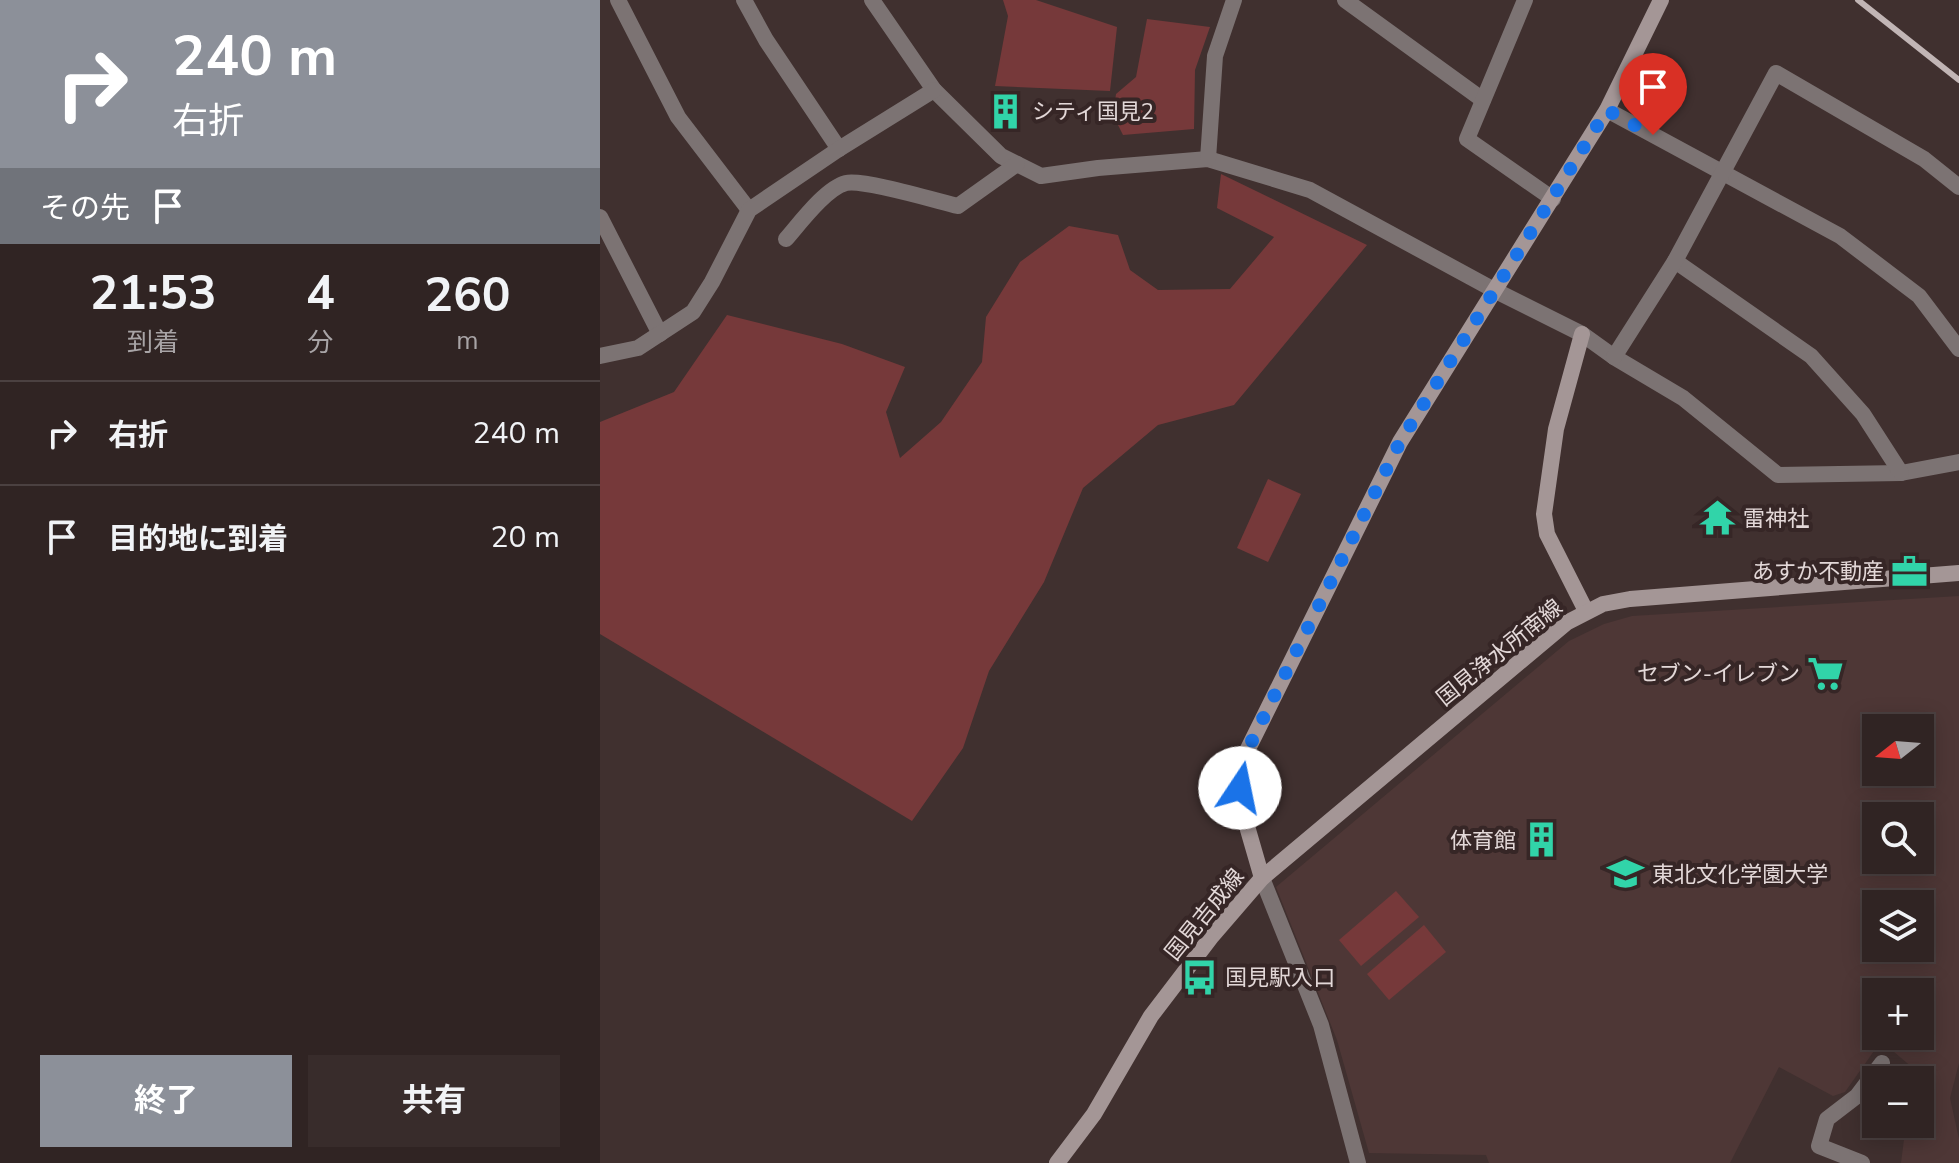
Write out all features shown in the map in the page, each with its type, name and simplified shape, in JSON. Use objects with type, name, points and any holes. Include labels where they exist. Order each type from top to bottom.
[{"type":"street","points":[[618,0],[678,117],[749,210]]},
{"type":"street","points":[[744,0],[766,40],[839,149]]},
{"type":"street","points":[[872,0],[934,90],[1001,156],[1041,176],[1208,159],[1310,190],[1582,334],[1683,398],[1778,475],[1901,473],[1959,462]]},
{"type":"street","points":[[1208,159],[1215,56],[1234,0]]},
{"type":"street","points":[[1345,0],[1483,100]]},
{"type":"street","points":[[1525,0],[1467,139],[1553,199]]},
{"type":"street","name":"国見吉成線","points":[[1057,1163],[1094,1114],[1151,1016],[1212,936],[1262,878],[1242,809],[1239,767],[1400,442],[1607,110],[1661,0]]},
{"type":"street","points":[[1614,357],[1675,261],[1776,73],[1924,159],[1959,187]]},
{"type":"street","points":[[600,356],[638,348],[693,312],[749,210],[934,90]]},
{"type":"street","points":[[1607,110],[1840,236],[1919,296],[1959,349]]},
{"type":"street","points":[[786,239],[819,202],[845,183],[867,185],[958,206],[1017,164]]},
{"type":"street","points":[[600,217],[660,334]]},
{"type":"street","points":[[1675,261],[1811,356],[1863,414],[1901,473]]},
{"type":"street","points":[[1582,334],[1556,429],[1544,514],[1547,534],[1586,611]]},
{"type":"street","name":"国見浄水所南線","points":[[1262,878],[1536,646],[1586,611],[1630,599],[1959,573]]},
{"type":"street","points":[[1262,878],[1321,1025],[1358,1163]]},
{"type":"street","points":[[1862,1163],[1819,1146],[1827,1119],[1857,1096],[1882,1063]]},
{"type":"shaded area","points":[[1003,0],[1036,0],[1117,27],[1110,91],[995,86],[1008,16]]},
{"type":"shaded area","points":[[1147,19],[1210,27],[1195,70],[1194,129],[1123,135],[1113,115],[1116,94],[1136,77]]},
{"type":"shaded area","points":[[1221,174],[1367,245],[1234,405],[1158,425],[1083,488],[1044,582],[989,671],[963,748],[912,821],[600,634],[600,422],[674,392],[727,315],[842,344],[905,367],[886,412],[900,458],[941,422],[982,362],[986,317],[1020,262],[1069,226],[1118,235],[1130,270],[1158,290],[1230,289],[1274,237],[1217,208]]},
{"type":"shaded area","points":[[1268,479],[1301,494],[1268,562],[1237,548]]},
{"type":"shaded area","name":"東北文化学園大学","points":[[1959,596],[1959,1063],[1950,1098],[1959,1139],[1959,1163],[1901,1163],[1904,1138],[1934,1138],[1934,1066],[1911,1066],[1892,1050],[1934,1050],[1934,978],[1862,978],[1862,1050],[1875,1050],[1845,1092],[1833,1096],[1779,1067],[1730,1163],[1489,1163],[1486,1155],[1369,1153],[1337,1040],[1276,887],[1569,641],[1604,624],[1632,616]]},
{"type":"shaded area","points":[[1396,891],[1419,917],[1361,966],[1339,940]]},
{"type":"shaded area","points":[[1424,925],[1446,952],[1389,1000],[1367,974]]},
{"type":"railway","points":[[1858,0],[1959,80]]},
{"type":"place","name":"シティ国見2","points":[[1006,111]]},
{"type":"place","name":"雷神社","points":[[1717,518]]},
{"type":"place","name":"あすか不動産","points":[[1910,571]]},
{"type":"place","name":"セブン-イレブン","points":[[1826,673]]},
{"type":"place","name":"体育館","points":[[1542,840]]},
{"type":"place","name":"東北文化学園大学","points":[[1626,874]]},
{"type":"place","name":"国見駅入口","points":[[1199,977]]},
{"type":"route","points":[[1240,788],[1239,767],[1400,442],[1607,110],[1653,135]]}]
